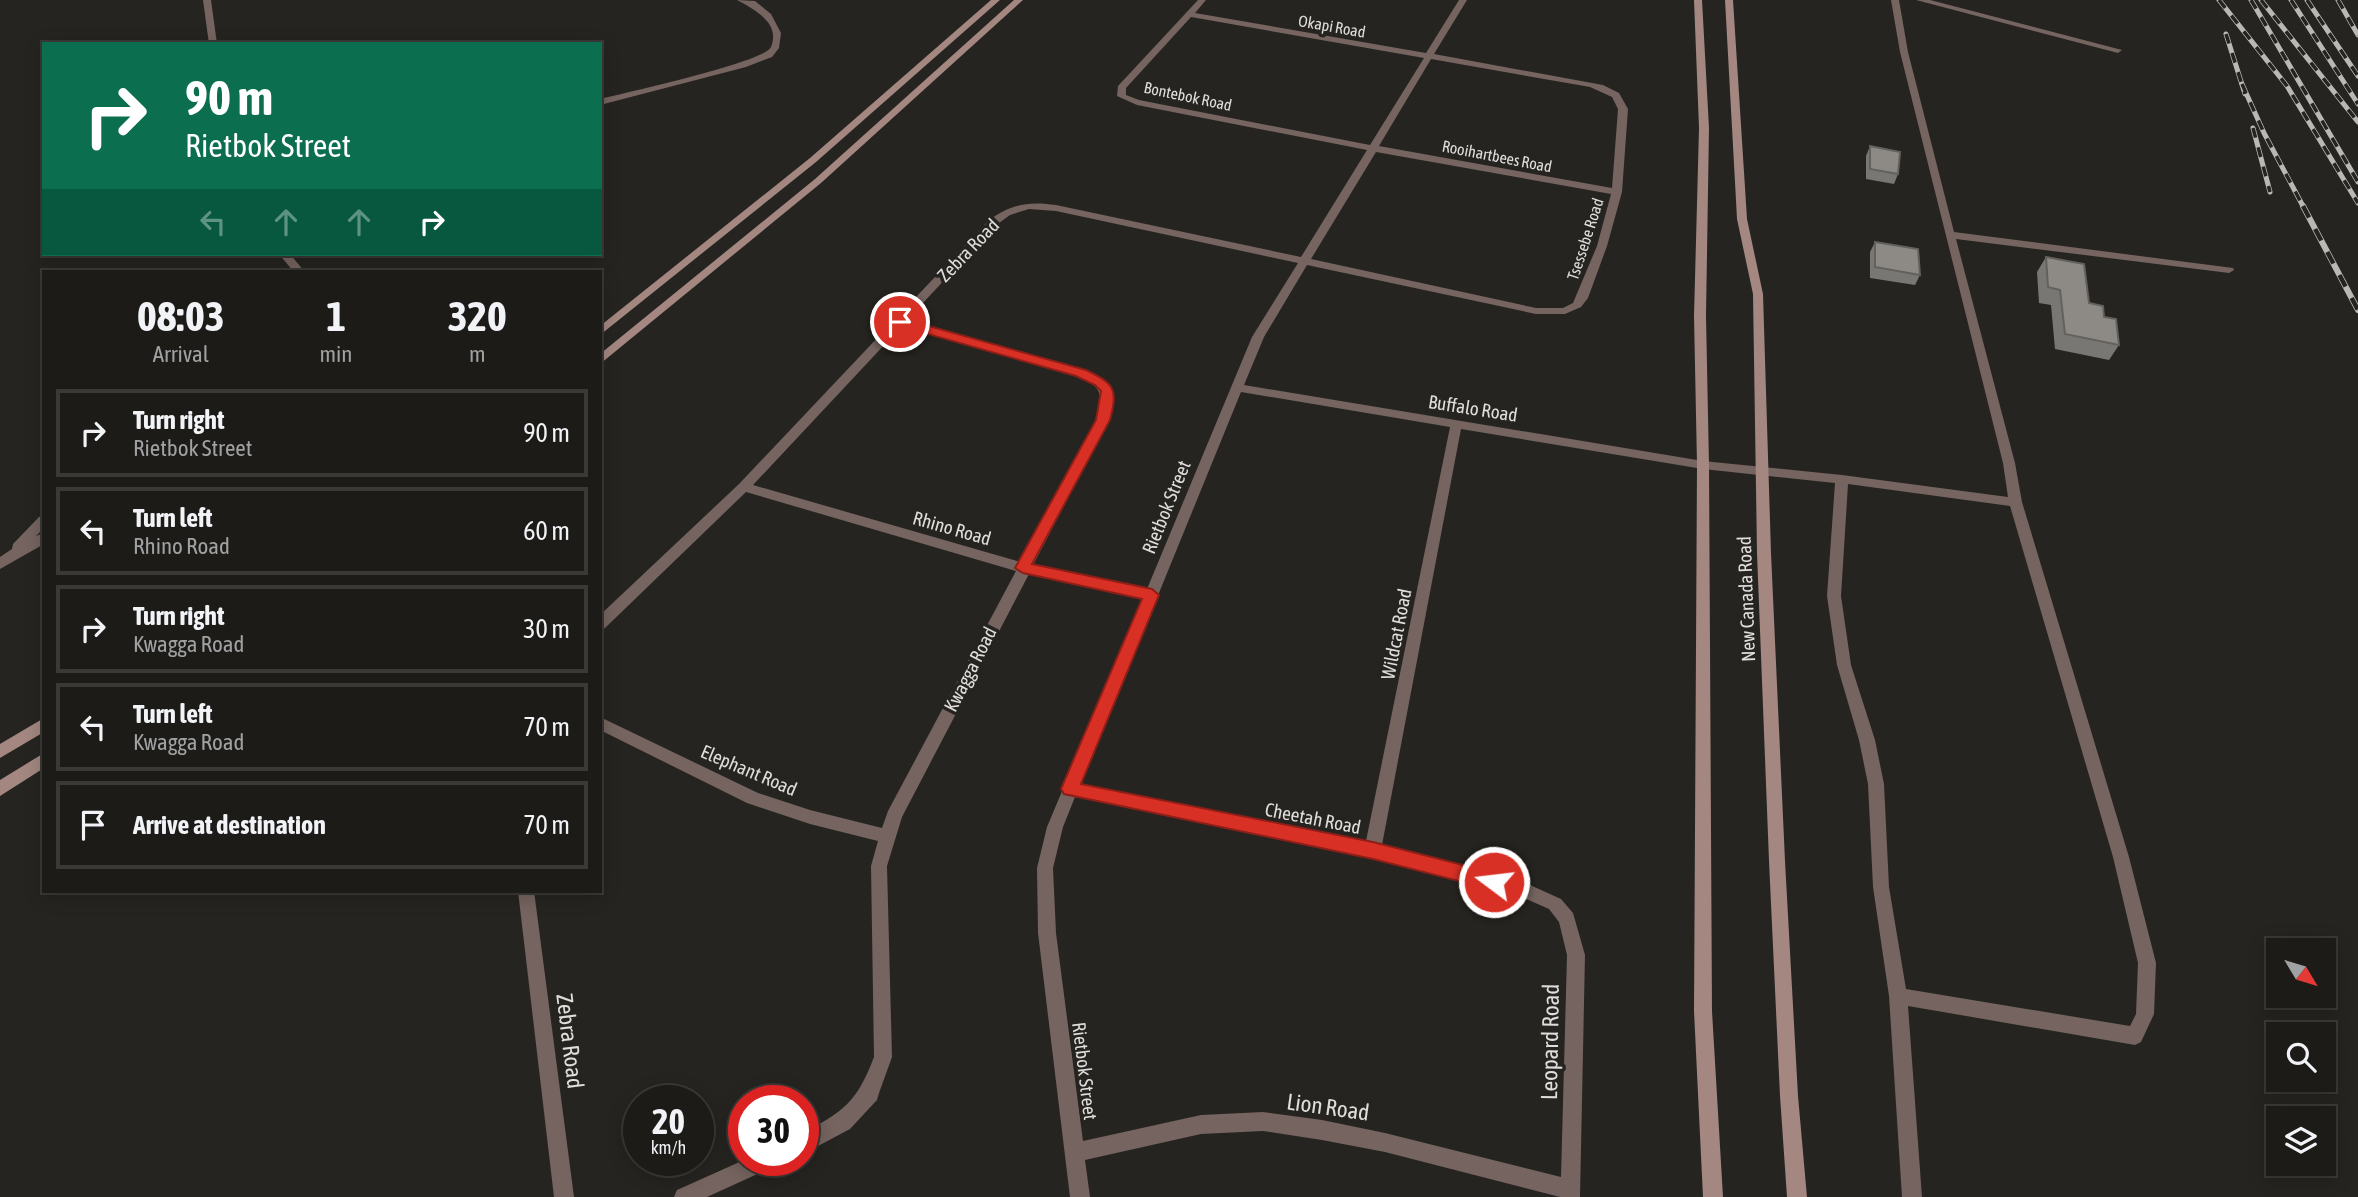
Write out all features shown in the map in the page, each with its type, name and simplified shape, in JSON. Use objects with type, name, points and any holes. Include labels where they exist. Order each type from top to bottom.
[{"type":"main road","points":[[602,330],[813,160],[996,0]]},
{"type":"main road","points":[[602,358],[818,181],[1019,0]]},
{"type":"main road","points":[[1698,0],[1704,128],[1700,316],[1703,465],[1703,998],[1713,1197]]},
{"type":"main road","name":"New Canada Road","points":[[1729,0],[1742,219],[1758,294],[1777,861],[1797,1197]]},
{"type":"main road","points":[[0,752],[42,725]]},
{"type":"main road","points":[[0,789],[42,760]]},
{"type":"street","points":[[207,0],[214,42]]},
{"type":"street","points":[[602,101],[743,65],[769,55],[775,48],[777,33],[767,14],[752,3],[741,0]]},
{"type":"street","name":"Bontebok Road","points":[[1202,0],[1123,86],[1122,96],[1137,102],[1372,149]]},
{"type":"street","name":"Rietbok Street","points":[[1080,1197],[1047,933],[1045,868],[1055,827],[1258,337],[1463,0]]},
{"type":"street","points":[[1895,0],[1910,78],[2003,437],[2015,502],[2121,857],[2147,963],[2145,1014],[2135,1036],[1898,996]]},
{"type":"street","points":[[1920,0],[2118,50]]},
{"type":"street","name":"Okapi Road","points":[[1189,13],[1428,57]]},
{"type":"street","name":"Tsessebe Road","points":[[1303,263],[1536,311],[1565,311],[1577,305],[1582,298],[1602,246],[1617,192],[1623,109],[1620,100],[1615,94],[1592,85],[1428,57]]},
{"type":"street","name":"Rooihartbees Road","points":[[1372,149],[1617,192]]},
{"type":"street","name":"Zebra Road","points":[[602,623],[744,487],[1002,214],[1027,204],[1089,215],[1303,263]]},
{"type":"street","points":[[1952,235],[2229,270]]},
{"type":"street","points":[[286,256],[298,270]]},
{"type":"street","name":"Kwagga Road","points":[[819,1135],[843,1122],[870,1093],[883,1057],[879,866],[894,816],[1103,420],[1108,401],[1107,390],[1100,382],[1081,373],[900,322]]},
{"type":"street","name":"Buffalo Road","points":[[1236,387],[1703,465],[1842,479],[2015,502]]},
{"type":"street","name":"Wildcat Road","points":[[1373,850],[1456,425]]},
{"type":"street","points":[[1842,479],[1841,522],[1834,580],[1837,624],[1844,665],[1867,740],[1876,784],[1881,887],[1898,996],[1912,1197]]},
{"type":"street","name":"Rhino Road","points":[[744,487],[1023,568],[1152,595]]},
{"type":"street","points":[[5,560],[42,522]]},
{"type":"street","points":[[5,560],[42,539]]},
{"type":"street","name":"Elephant Road","points":[[602,724],[755,798],[812,818],[888,836]]},
{"type":"street","name":"Cheetah Road","points":[[1070,789],[1373,850],[1519,888],[1546,898]]},
{"type":"street","name":"Zebra Road","points":[[526,893],[564,1197]]},
{"type":"street","name":"Leopard Road","points":[[1546,898],[1567,919],[1576,955],[1570,1193]]},
{"type":"street","name":"Lion Road","points":[[1076,1152],[1199,1125],[1243,1121],[1284,1124],[1377,1139],[1570,1193]]},
{"type":"street","points":[[684,1197],[731,1176]]},
{"type":"building","points":[[1870,146],[1900,152],[1898,174],[1870,169]]},
{"type":"building","points":[[1875,242],[1918,249],[1920,275],[1875,267]]},
{"type":"building","points":[[2046,257],[2084,264],[2089,303],[2103,306],[2104,317],[2116,319],[2119,345],[2065,334],[2060,290],[2048,287]]},
{"type":"railway","points":[[2219,0],[2287,86],[2358,203]]},
{"type":"railway","points":[[2251,0],[2358,182]]},
{"type":"railway","points":[[2261,0],[2358,122]]},
{"type":"railway","points":[[2291,0],[2358,104]]},
{"type":"railway","points":[[2307,0],[2358,76]]},
{"type":"railway","points":[[2338,0],[2358,35]]},
{"type":"railway","points":[[2226,34],[2245,94]]},
{"type":"railway","points":[[2242,84],[2264,133],[2304,208]]},
{"type":"railway","points":[[2253,128],[2270,192]]},
{"type":"railway","points":[[2303,206],[2358,310]]},
{"type":"route","points":[[900,322],[1081,373],[1100,382],[1107,390],[1108,401],[1103,420],[1023,568],[1152,595],[1070,789],[1373,850],[1494,882]]}]
